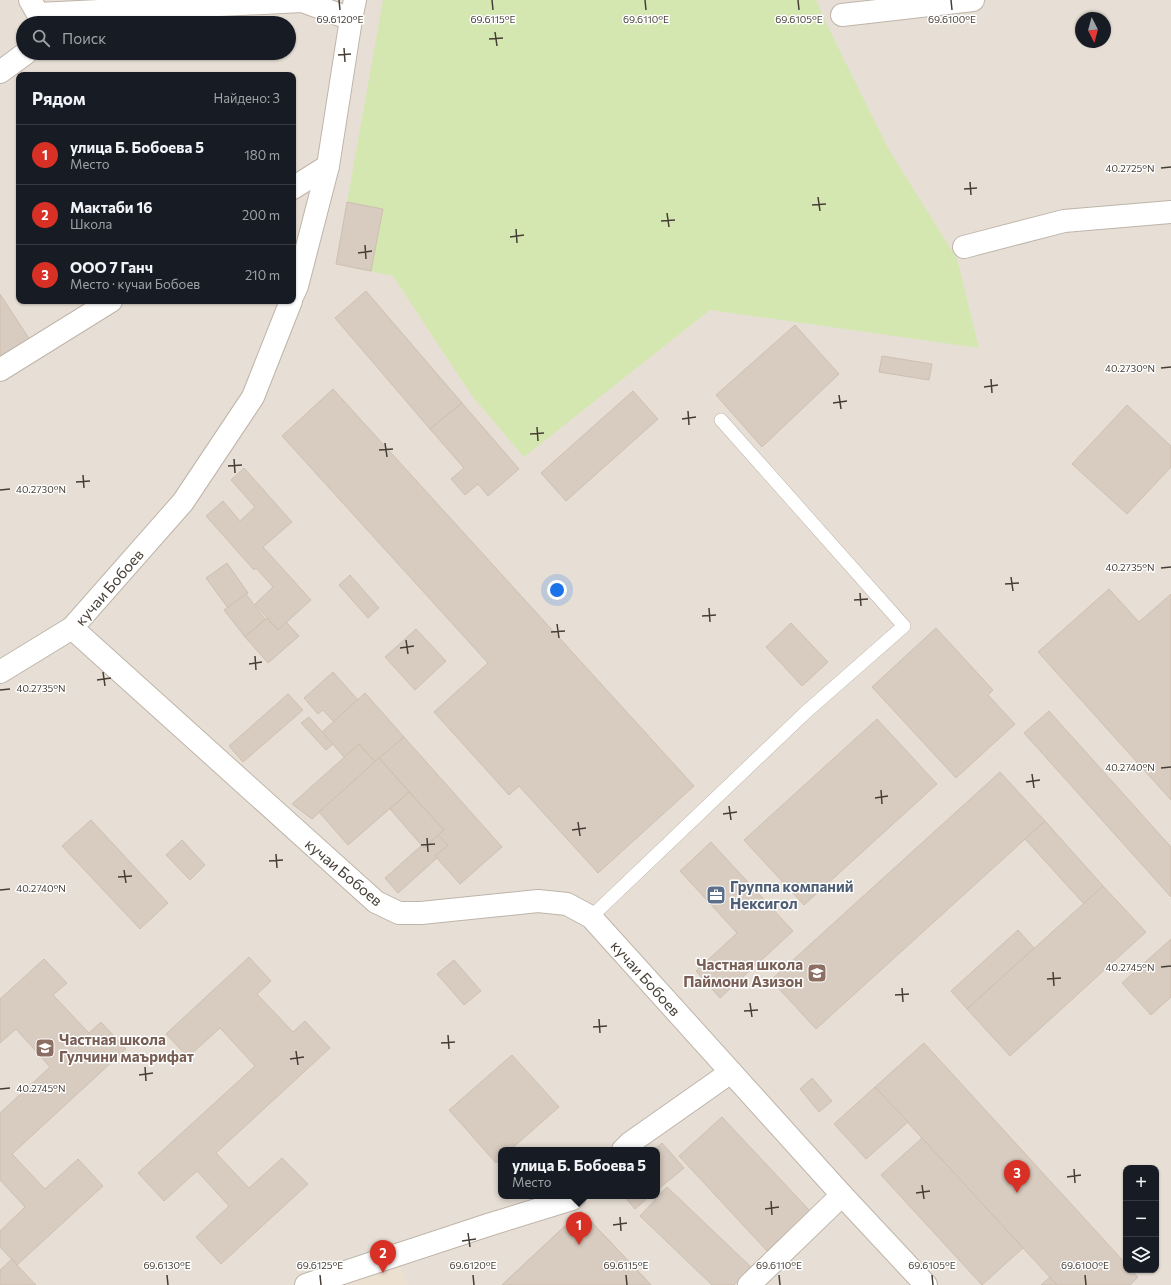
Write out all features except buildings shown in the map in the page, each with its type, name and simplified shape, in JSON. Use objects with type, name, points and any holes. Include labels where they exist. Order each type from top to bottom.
[{"type":"street","points":[[30,0],[38,14],[56,16]]},
{"type":"street","points":[[842,15],[973,0]]},
{"type":"street","points":[[100,16],[302,1],[353,10]]},
{"type":"street","name":"кучаи Бобоев","points":[[296,283],[328,166],[353,10]]},
{"type":"street","points":[[0,72],[16,60]]},
{"type":"street","points":[[296,186],[328,166]]},
{"type":"street","points":[[964,247],[1064,221],[1171,212]]},
{"type":"street","points":[[0,370],[106,304]]},
{"type":"street","name":"кучаи Бобоев","points":[[289,304],[253,397],[188,496],[72,628],[376,902],[399,913],[421,913],[538,901],[567,904],[591,917],[842,1195],[926,1285]]},
{"type":"street","points":[[0,672],[72,628]]},
{"type":"street","points":[[626,1147],[731,1072]]},
{"type":"street","points":[[749,1285],[842,1195]]},
{"type":"street","points":[[306,1285],[488,1225],[573,1199]]},
{"type":"lane","points":[[591,917],[806,712],[904,626],[721,420]]},
{"type":"shaded area","points":[[0,0],[1171,0],[1171,1285],[0,1285]]},
{"type":"shaded area","points":[[398,1262],[409,1285],[329,1285]]},
{"type":"green space","points":[[383,0],[816,0],[889,150],[957,259],[979,348],[710,310],[524,457],[472,396],[393,276],[336,264]]},
{"type":"place","name":"Группа компаний Нексигол","points":[[716,895]]},
{"type":"place","name":"Частная школа Паймони Азизон","points":[[817,973]]},
{"type":"place","name":"Частная школа Гулчини маърифат","points":[[45,1048]]},
{"type":"place","name":"ООО 7 Ганч","points":[[1017,1193]]},
{"type":"place","name":"улица Б. Бобоева 5","points":[[579,1245]]},
{"type":"place","name":"Мактаби 16","points":[[383,1273]]}]
